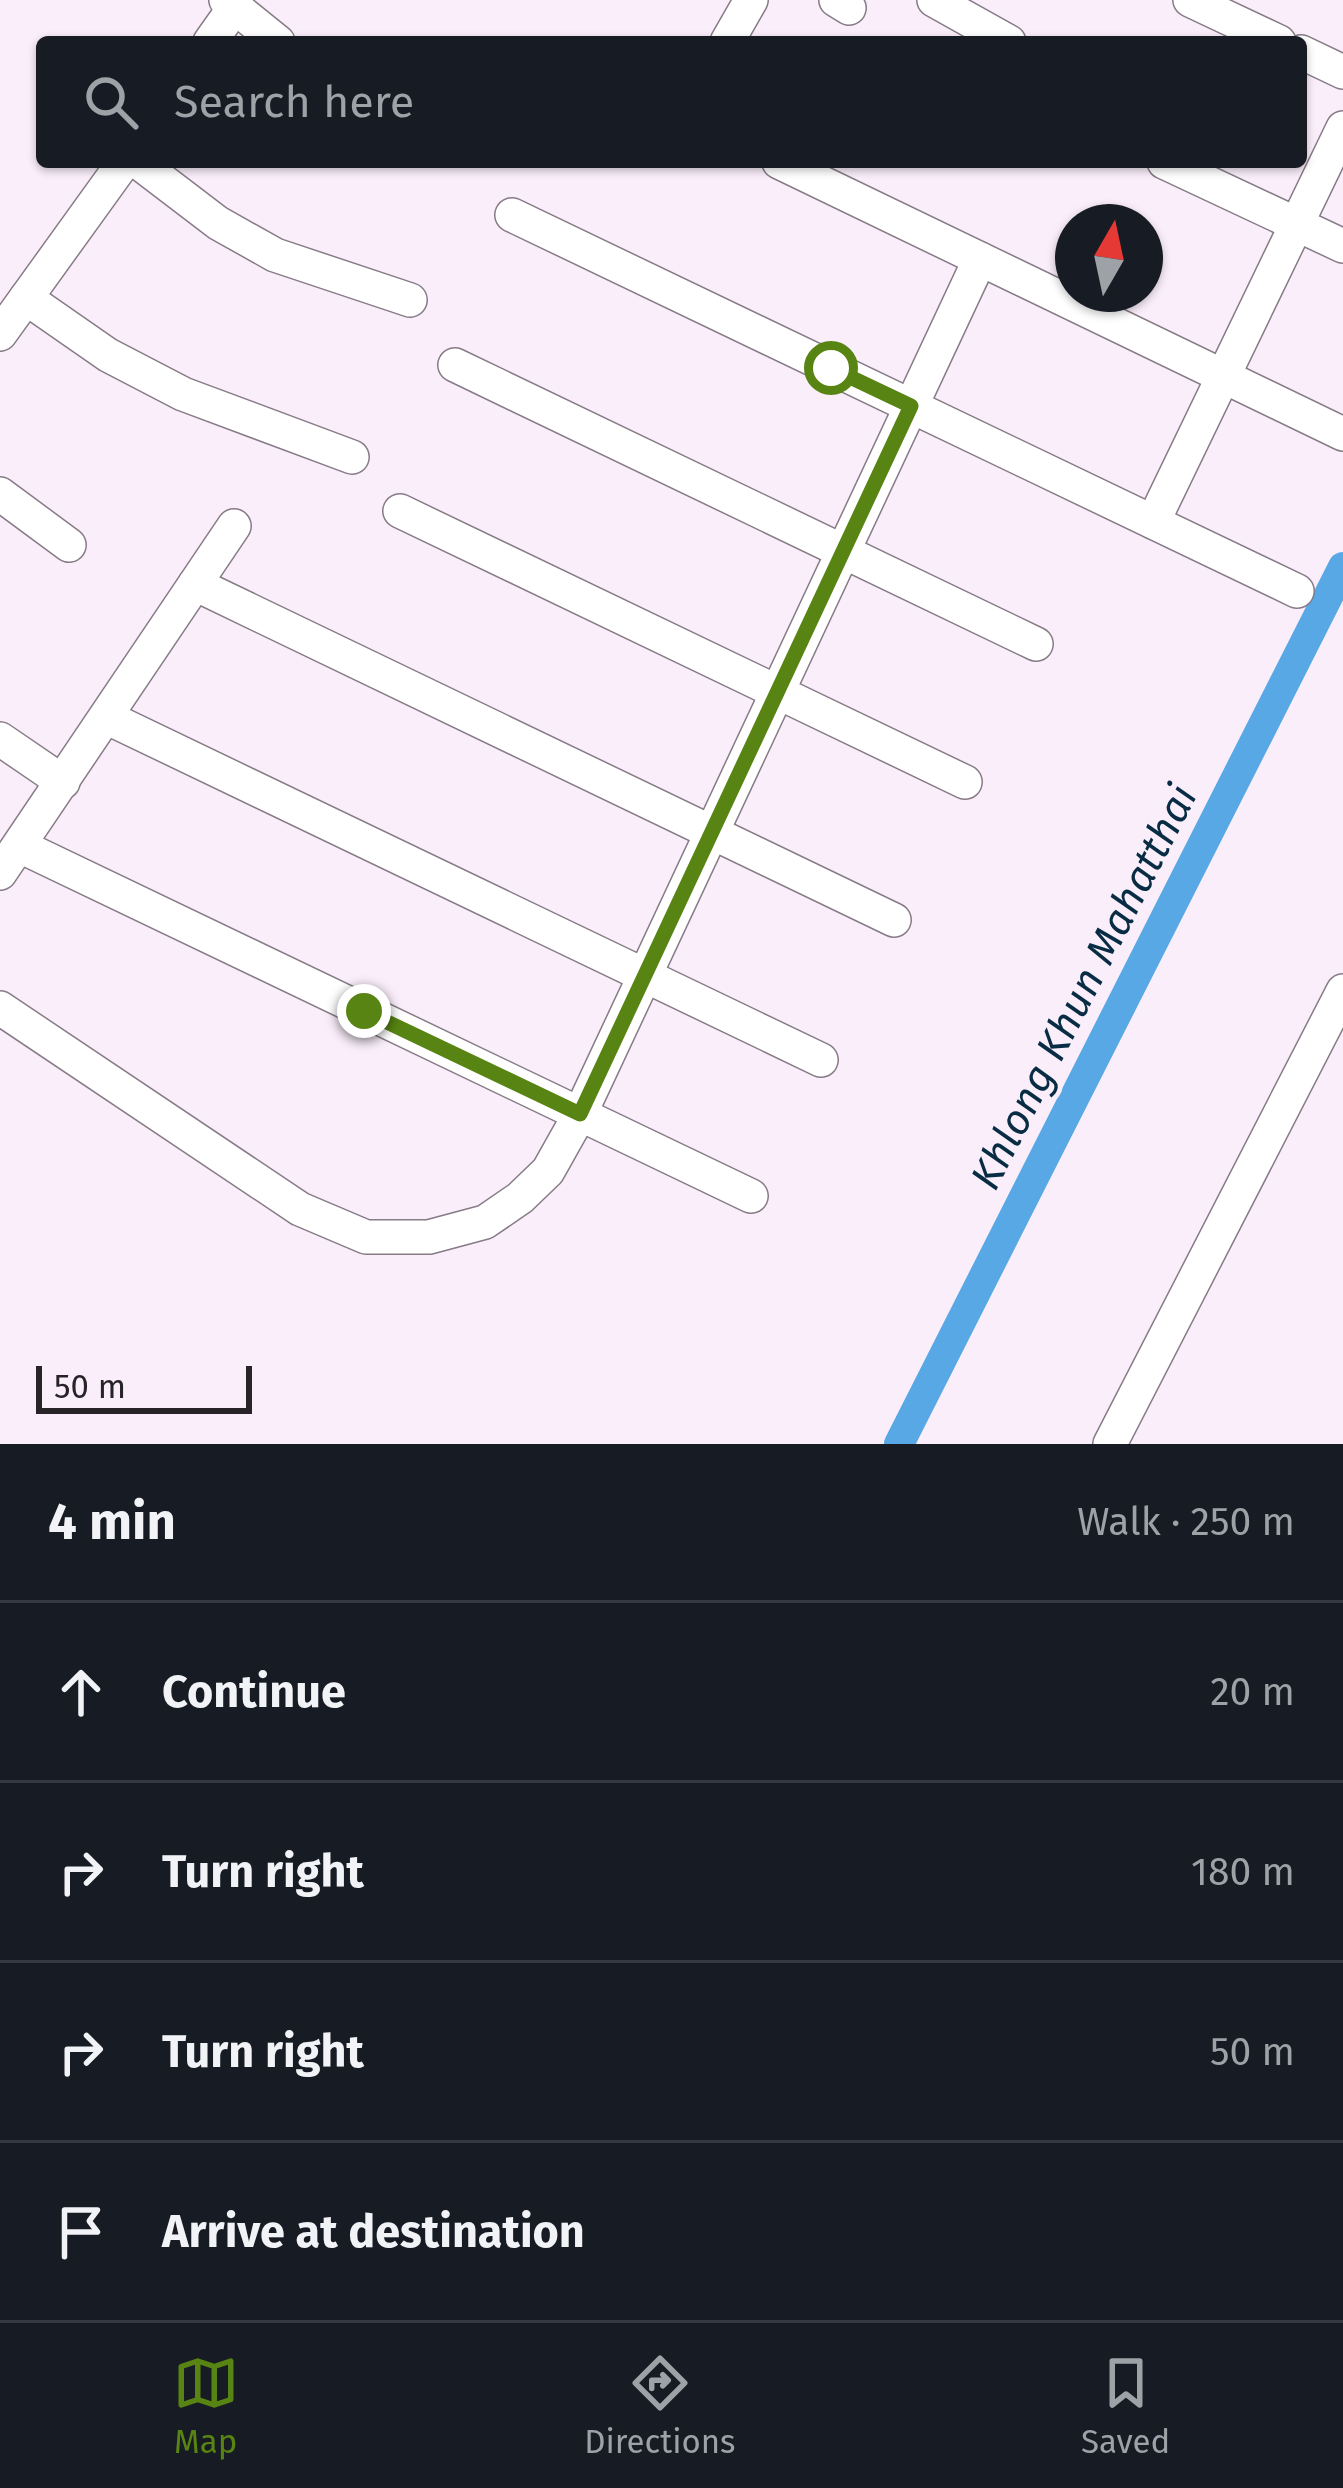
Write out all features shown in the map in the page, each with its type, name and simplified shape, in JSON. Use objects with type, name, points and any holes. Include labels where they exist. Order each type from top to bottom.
[{"type":"street","points":[[730,36],[751,0]]},
{"type":"street","points":[[934,0],[999,36]]},
{"type":"street","points":[[1190,0],[1266,36]]},
{"type":"street","points":[[213,36],[230,4],[270,36]]},
{"type":"street","points":[[1307,55],[1343,72]]},
{"type":"street","points":[[1153,523],[1343,128]]},
{"type":"street","points":[[0,334],[120,168]]},
{"type":"street","points":[[146,168],[218,223],[275,255],[410,300]]},
{"type":"street","points":[[791,168],[1343,434]]},
{"type":"street","points":[[1177,168],[1343,246]]},
{"type":"street","points":[[512,215],[1297,591]]},
{"type":"street","points":[[0,1008],[300,1209],[367,1237],[429,1238],[485,1222],[520,1198],[548,1171],[580,1114],[980,259]]},
{"type":"street","points":[[26,298],[108,355],[183,394],[352,457]]},
{"type":"street","points":[[455,365],[1036,644]]},
{"type":"street","points":[[0,494],[69,545]]},
{"type":"street","points":[[400,511],[965,782]]},
{"type":"street","points":[[234,526],[10,859],[580,1114],[751,1196]]},
{"type":"street","points":[[195,584],[893,920]]},
{"type":"street","points":[[106,717],[821,1060]]},
{"type":"street","points":[[0,739],[63,782]]},
{"type":"street","points":[[1110,1444],[1343,991]]},
{"type":"waterway","name":"Khlong Khun Mahatthai","points":[[899,1444],[1343,567]]},
{"type":"route","points":[[364,1011],[580,1114],[911,406],[831,368]]}]
